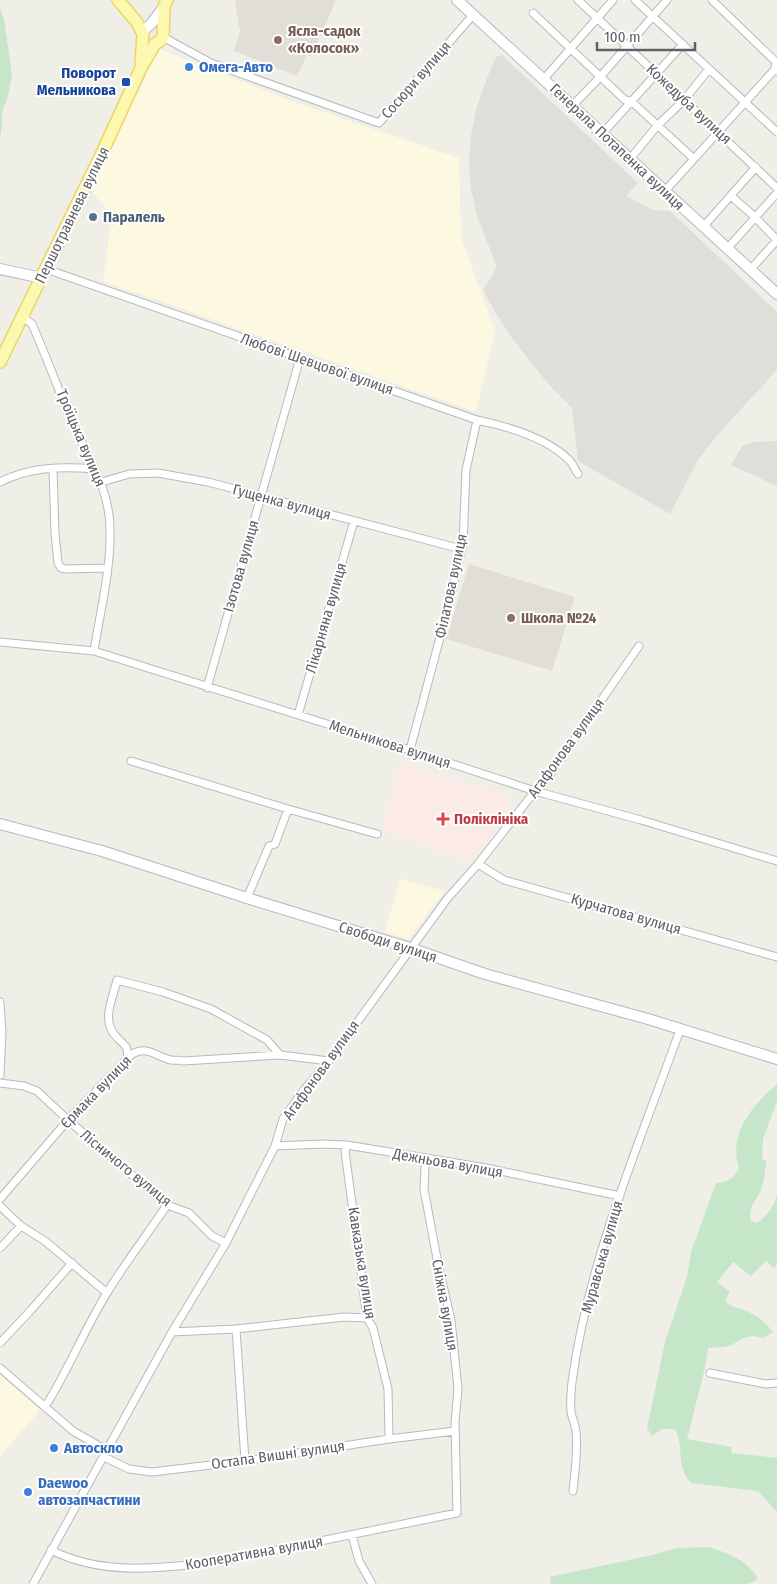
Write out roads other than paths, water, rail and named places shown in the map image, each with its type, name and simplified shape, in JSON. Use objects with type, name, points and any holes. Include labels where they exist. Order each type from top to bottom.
[{"type":"main road","points":[[118,0],[136,21],[144,36]]},
{"type":"main road","name":"Першотравнева вулиця","points":[[0,362],[141,68],[160,38],[165,3]]},
{"type":"main road","name":"Першотравнева вулиця","points":[[141,68],[144,36]]},
{"type":"street","name":"Генерала Потапенка вулиця","points":[[457,0],[471,17],[544,80],[777,294]]},
{"type":"street","name":"Кожедуба вулиця","points":[[578,0],[777,188]]},
{"type":"street","points":[[544,80],[613,0]]},
{"type":"street","points":[[636,0],[777,132]]},
{"type":"street","points":[[572,106],[601,76],[667,0]]},
{"type":"street","points":[[664,191],[693,158],[719,133],[776,66],[712,0]]},
{"type":"street","name":"Першотравнева вулиця","points":[[152,24],[165,3]]},
{"type":"street","points":[[533,13],[625,100],[631,101],[693,158]]},
{"type":"street","name":"Сосюри вулиця","points":[[160,38],[211,63],[379,123],[471,17]]},
{"type":"street","points":[[152,24],[160,26],[160,38],[148,42],[144,36],[146,26],[152,24]]},
{"type":"street","points":[[602,134],[683,44]]},
{"type":"street","points":[[630,159],[658,126],[684,100],[709,69]]},
{"type":"street","points":[[703,227],[756,168]]},
{"type":"street","points":[[727,249],[777,193]]},
{"type":"street","points":[[731,196],[777,240],[750,270]]},
{"type":"street","name":"Любові Шевцової вулиця","points":[[0,269],[44,273],[300,358],[477,420],[506,426],[548,444],[570,461],[578,474]]},
{"type":"street","name":"Троїцька вулиця","points":[[23,317],[32,324],[72,420],[102,482],[110,530],[107,568],[94,651]]},
{"type":"street","name":"Ізотова вулиця","points":[[207,688],[300,358]]},
{"type":"street","name":"Філатова вулиця","points":[[410,750],[448,611],[463,544],[466,470],[477,420]]},
{"type":"street","points":[[0,482],[23,472],[38,469],[72,467],[96,469]]},
{"type":"street","points":[[53,469],[58,563],[61,568],[66,570],[107,568]]},
{"type":"street","name":"Гущенка вулиця","points":[[102,482],[129,474],[158,473],[208,482],[461,549]]},
{"type":"street","name":"Лікарняна вулиця","points":[[298,715],[354,521]]},
{"type":"street","name":"Мельникова вулиця","points":[[0,642],[94,651],[535,791],[641,820],[777,861]]},
{"type":"street","name":"Агафонова вулиця","points":[[33,1584],[172,1332],[226,1243],[275,1146],[283,1120],[303,1091],[329,1061],[447,900],[478,864],[535,791],[544,783],[639,646]]},
{"type":"street","points":[[131,761],[377,834]]},
{"type":"street","points":[[248,898],[269,846],[275,844],[288,809]]},
{"type":"street","name":"Свободи вулиця","points":[[0,824],[102,851],[410,948],[485,974],[777,1059]]},
{"type":"street","name":"Курчатова вулиця","points":[[478,864],[504,880],[777,957]]},
{"type":"street","points":[[128,1058],[126,1047],[114,1035],[109,1022],[117,980],[179,997],[211,1009],[267,1040],[280,1055]]},
{"type":"street","points":[[0,1002],[2,1032],[0,1075]]},
{"type":"street","name":"Муравська вулиця","points":[[573,1491],[576,1430],[571,1414],[570,1399],[585,1314],[600,1258],[620,1196],[680,1030]]},
{"type":"street","name":"Єрмака вулиця","points":[[0,1199],[68,1120],[128,1058],[138,1051],[144,1050],[170,1060],[183,1061],[280,1055],[329,1061]]},
{"type":"street","name":"Лісничого вулиця","points":[[0,1083],[24,1086],[37,1091],[167,1205],[189,1213],[212,1236],[226,1243]]},
{"type":"street","name":"Дежньова вулиця","points":[[275,1146],[324,1144],[347,1146],[486,1168],[620,1196]]},
{"type":"street","name":"Кавказька вулиця","points":[[347,1146],[345,1151],[368,1318],[373,1328],[388,1389],[389,1439]]},
{"type":"street","name":"Сніжна вулиця","points":[[429,1159],[425,1167],[424,1189],[454,1338],[458,1389],[455,1431],[457,1512]]},
{"type":"street","points":[[45,1407],[74,1358],[89,1324],[107,1293],[167,1205]]},
{"type":"street","points":[[0,1206],[21,1226],[45,1240],[107,1293]]},
{"type":"street","points":[[0,1248],[21,1226]]},
{"type":"street","points":[[0,1343],[72,1264]]},
{"type":"street","points":[[172,1332],[236,1329],[344,1317],[368,1318]]},
{"type":"street","points":[[236,1329],[245,1461]]},
{"type":"street","name":"Остапа Вишні вулиця","points":[[0,1368],[73,1431],[129,1469],[152,1472],[245,1461],[455,1431]]},
{"type":"street","points":[[710,1373],[766,1384],[777,1383]]},
{"type":"street","name":"Кооперативна вулиця","points":[[52,1550],[65,1557],[101,1566],[122,1568],[176,1566],[223,1561],[457,1512]]},
{"type":"street","points":[[352,1535],[359,1562],[372,1584]]},
{"type":"place","name":"Ясла-садок «Колосок»","points":[[278,40]]},
{"type":"place","name":"Омега-Авто","points":[[189,67]]},
{"type":"place","name":"Поворот Мельникова","points":[[126,82]]},
{"type":"place","name":"Паралель","points":[[93,217]]},
{"type":"place","name":"Школа №24","points":[[511,618]]},
{"type":"place","name":"Поліклініка","points":[[443,819]]},
{"type":"place","name":"Автоскло","points":[[54,1448]]},
{"type":"place","name":"Daewoo автозапчастини","points":[[28,1492]]}]
